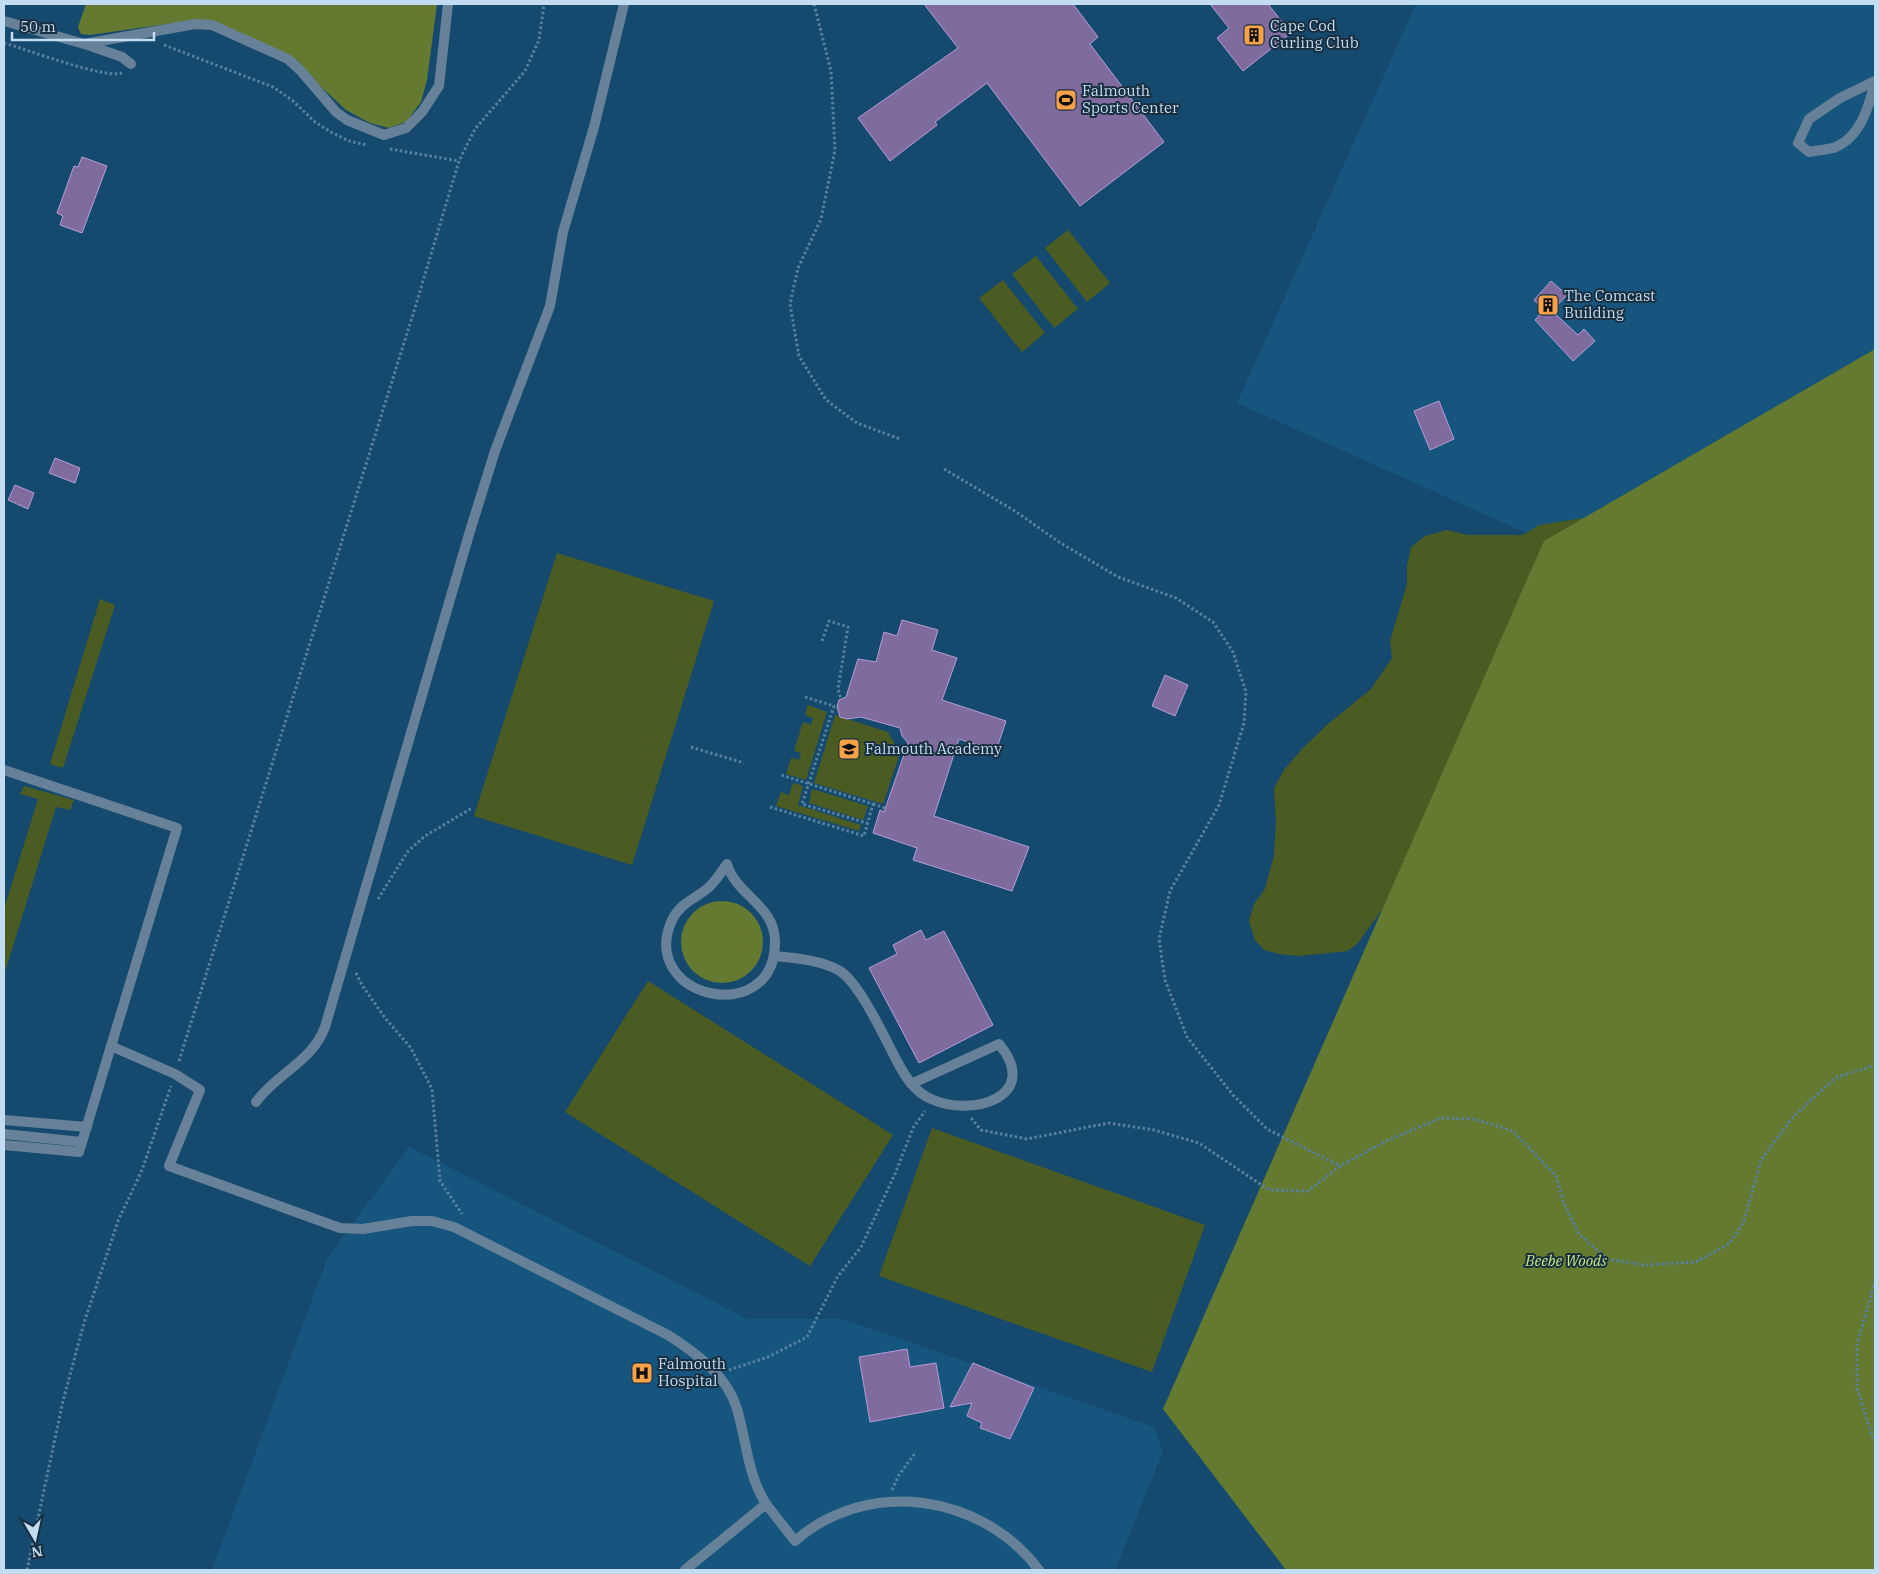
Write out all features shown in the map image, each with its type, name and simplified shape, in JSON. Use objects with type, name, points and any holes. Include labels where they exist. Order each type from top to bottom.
[{"type":"street","points":[[84,44],[195,24],[212,25],[288,59],[301,71],[336,112],[347,120],[384,135],[406,128],[422,112],[439,86],[448,4]]},
{"type":"street","points":[[256,1102],[271,1084],[299,1064],[316,1046],[325,1027],[470,531],[498,442],[549,312],[563,232],[594,127],[624,4]]},
{"type":"street","points":[[4,21],[84,44],[122,57],[131,64]]},
{"type":"street","points":[[1875,82],[1870,102],[1852,136],[1836,147],[1809,152],[1798,142],[1809,119],[1840,98],[1875,82]]},
{"type":"street","points":[[4,770],[177,828],[81,1147]]},
{"type":"street","points":[[728,864],[731,877],[764,908],[769,917],[775,942],[774,956],[764,974],[749,988],[729,996],[708,994],[689,985],[675,970],[668,950],[668,935],[672,920],[680,907],[706,889],[728,864]]},
{"type":"street","points":[[774,956],[824,964],[841,972],[855,985],[911,1084],[932,1100],[963,1107],[997,1101],[1006,1092],[1011,1079],[1012,1066],[999,1044],[911,1084]]},
{"type":"street","points":[[111,1046],[175,1074],[200,1090],[169,1166],[340,1228],[364,1230],[412,1221],[432,1221],[454,1227],[668,1335],[700,1357],[730,1392],[737,1409],[753,1480],[766,1504],[795,1541],[809,1529],[829,1517],[867,1506],[918,1502],[950,1507],[984,1521],[1010,1539],[1039,1570]]},
{"type":"street","points":[[4,1120],[87,1127]]},
{"type":"street","points":[[4,1134],[81,1147]]},
{"type":"street","points":[[4,1145],[81,1147]]},
{"type":"street","points":[[685,1570],[766,1504]]},
{"type":"path","points":[[179,1062],[411,321],[459,161],[475,129],[525,71],[539,40],[544,4]]},
{"type":"path","points":[[814,4],[831,70],[835,150],[821,219],[798,268],[790,304],[799,356],[826,400],[857,423],[900,439]]},
{"type":"path","points":[[4,43],[115,76],[122,73],[131,64]]},
{"type":"path","points":[[155,45],[163,45],[272,86],[292,100],[315,122],[331,132],[349,141],[371,146]]},
{"type":"path","points":[[381,148],[459,161]]},
{"type":"path","points":[[944,469],[1015,511],[1059,542],[1118,577],[1176,598],[1212,622],[1234,652],[1246,692],[1244,723],[1219,805],[1170,891],[1159,939],[1165,980],[1187,1037],[1233,1095],[1267,1129],[1340,1166]]},
{"type":"path","points":[[822,641],[829,621],[848,627],[838,689],[841,699]]},
{"type":"path","points":[[805,697],[834,706],[802,804],[867,823]]},
{"type":"path","points":[[691,747],[744,763]]},
{"type":"path","points":[[780,775],[885,808]]},
{"type":"path","points":[[770,807],[864,836],[873,804]]},
{"type":"path","points":[[358,919],[380,897],[408,851],[425,836],[472,808]]},
{"type":"path","points":[[347,954],[362,985],[411,1048],[432,1089],[440,1181],[465,1217]]},
{"type":"path","points":[[963,1107],[981,1130],[1027,1139],[1109,1123],[1154,1130],[1199,1143],[1269,1190],[1308,1191],[1340,1166],[1388,1140],[1441,1118],[1474,1119],[1513,1131],[1556,1176],[1564,1203],[1580,1234],[1608,1259],[1643,1265],[1696,1262],[1729,1244],[1744,1221],[1761,1160],[1793,1117],[1835,1078],[1875,1065]]},
{"type":"path","points":[[27,1570],[64,1401],[84,1323],[115,1229],[142,1170],[171,1085]]},
{"type":"path","points":[[717,1375],[768,1357],[807,1337],[838,1276],[861,1247],[894,1174],[912,1128],[932,1100]]},
{"type":"path","points":[[1875,1281],[1858,1345],[1857,1388],[1875,1441]]},
{"type":"path","points":[[892,1490],[899,1475],[916,1452]]},
{"type":"shaded area","points":[[1416,4],[1875,4],[1875,349],[1544,541],[1237,403]]},
{"type":"shaded area","name":"Falmouth Hospital","points":[[409,1147],[748,1319],[843,1319],[1154,1427],[1163,1452],[1115,1570],[212,1570],[327,1259]]},
{"type":"green space","points":[[86,4],[437,4],[427,80],[421,102],[406,122],[389,128],[370,123],[346,110],[319,85],[298,61],[274,48],[188,21],[90,35],[81,34],[78,27]]},
{"type":"green space","points":[[1068,230],[1110,283],[1087,302],[1045,248]]},
{"type":"green space","points":[[1036,256],[1078,309],[1054,328],[1012,274]]},
{"type":"green space","points":[[1003,280],[1045,333],[1022,352],[979,298]]},
{"type":"green space","name":"Beebe Woods","points":[[1875,349],[1875,1570],[1286,1570],[1163,1409],[1544,541]]},
{"type":"green space","points":[[1590,517],[1386,904],[1358,943],[1348,951],[1299,956],[1264,950],[1255,940],[1249,921],[1254,904],[1265,889],[1274,855],[1276,821],[1274,788],[1284,770],[1302,749],[1328,724],[1371,689],[1392,658],[1390,641],[1407,584],[1407,566],[1411,547],[1425,536],[1447,530],[1468,535],[1523,535],[1539,525]]},
{"type":"green space","points":[[557,553],[714,601],[632,865],[474,816]]},
{"type":"green space","points":[[100,599],[115,605],[63,768],[50,764]]},
{"type":"green space","points":[[808,705],[827,712],[806,780],[786,774],[791,758],[799,760],[801,753],[794,751],[803,722],[811,725],[813,718],[805,715]]},
{"type":"green space","points":[[835,715],[888,732],[900,753],[883,804],[814,783]]},
{"type":"green space","points":[[793,783],[803,786],[798,805],[861,825],[859,831],[776,806],[781,792],[789,795]]},
{"type":"green space","points":[[24,786],[74,800],[70,810],[56,807],[4,975],[4,909],[38,799],[20,794]]},
{"type":"green space","points":[[812,789],[868,806],[863,820],[809,803]]},
{"type":"green space","points":[[722,901],[738,904],[751,913],[760,926],[763,942],[760,958],[751,971],[738,980],[722,983],[706,980],[693,971],[684,958],[681,942],[684,926],[693,913],[706,904]]},
{"type":"green space","points":[[648,981],[893,1135],[810,1266],[565,1112]]},
{"type":"green space","points":[[932,1128],[1205,1225],[1152,1372],[879,1276]]},
{"type":"building","name":"Falmouth Sports Center","points":[[924,4],[1073,4],[1098,37],[1090,44],[1164,142],[1080,206],[987,83],[935,122],[937,125],[890,161],[858,118],[958,48]]},
{"type":"building","name":"Cape Cod Curling Club","points":[[1210,4],[1268,4],[1291,33],[1243,71],[1217,38],[1229,28]]},
{"type":"building","points":[[82,157],[107,166],[82,233],[60,225],[63,216],[57,213],[74,166],[78,167]]},
{"type":"building","points":[[1551,281],[1567,295],[1552,311],[1578,335],[1584,329],[1595,341],[1573,361],[1535,320],[1544,310],[1534,300]]},
{"type":"building","points":[[1439,401],[1454,439],[1430,450],[1414,411]]},
{"type":"building","points":[[55,458],[80,468],[75,483],[49,473]]},
{"type":"building","points":[[15,485],[34,493],[28,509],[8,500]]},
{"type":"building","name":"Falmouth Academy","points":[[902,620],[938,630],[932,650],[957,658],[942,700],[1006,721],[996,751],[959,739],[934,816],[1029,847],[1012,891],[913,860],[917,848],[873,833],[880,810],[884,812],[908,743],[902,736],[900,728],[861,717],[847,719],[840,717],[837,707],[839,700],[846,697],[858,659],[876,662],[884,632],[897,636]]},
{"type":"building","points":[[1165,675],[1188,685],[1175,716],[1152,706]]},
{"type":"building","points":[[921,930],[926,940],[944,931],[993,1025],[919,1063],[869,968],[897,954],[893,945]]},
{"type":"building","points":[[907,1349],[910,1367],[936,1363],[944,1408],[870,1422],[859,1357]]},
{"type":"building","points":[[973,1363],[1034,1388],[1010,1439],[980,1428],[982,1423],[967,1416],[972,1403],[950,1407]]},
{"type":"place","name":"Cape Cod Curling Club","points":[[1254,35]]},
{"type":"place","name":"Falmouth Sports Center","points":[[1066,100]]},
{"type":"place","name":"The Comcast Building","points":[[1548,305]]},
{"type":"place","name":"Falmouth Academy","points":[[849,749]]},
{"type":"place","name":"Falmouth Hospital","points":[[642,1373]]}]
